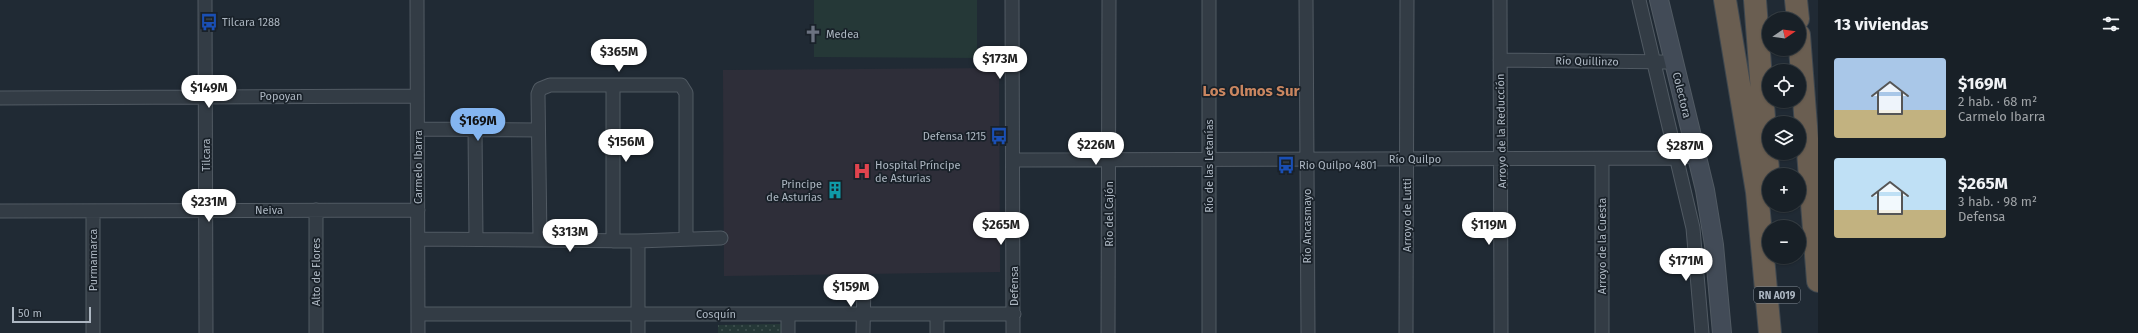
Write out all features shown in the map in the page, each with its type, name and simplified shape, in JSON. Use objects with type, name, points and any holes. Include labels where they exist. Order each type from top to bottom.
[{"type":"highway","points":[[1725,0],[1757,192],[1770,333]]},
{"type":"highway","points":[[1755,0],[1768,168]]},
{"type":"highway","points":[[1796,0],[1797,12]]},
{"type":"highway","points":[[1801,56],[1818,281]]},
{"type":"highway","name":"RN A019","points":[[1775,264],[1780,333]]},
{"type":"street","name":"Tilcara","points":[[205,0],[206,333]]},
{"type":"street","name":"Carmelo Ibarra","points":[[417,0],[418,333]]},
{"type":"street","name":"Defensa","points":[[1012,0],[1013,333]]},
{"type":"street","name":"Río del Cajón","points":[[1108,333],[1109,0]]},
{"type":"street","name":"Río de las Letanías","points":[[1209,0],[1209,333]]},
{"type":"street","name":"Río Ancasmayo","points":[[1306,0],[1308,333]]},
{"type":"street","name":"Arroyo de Lutti","points":[[1406,333],[1407,0]]},
{"type":"street","name":"Arroyo de la Reducción","points":[[1500,0],[1502,159],[1501,333]]},
{"type":"street","points":[[1639,0],[1693,228],[1702,333]]},
{"type":"street","name":"Colectora","points":[[1658,0],[1706,190],[1714,245],[1722,333]]},
{"type":"street","name":"Río Quillinzo","points":[[1500,60],[1674,62]]},
{"type":"street","points":[[540,240],[538,94],[544,86],[677,84],[684,88],[686,93],[686,238]]},
{"type":"street","points":[[613,85],[613,241]]},
{"type":"street","name":"Popoyan","points":[[0,98],[417,96]]},
{"type":"street","points":[[418,129],[538,130]]},
{"type":"street","points":[[475,129],[476,239]]},
{"type":"street","name":"Río Quilpo","points":[[1013,160],[1602,159],[1676,158],[1697,154]]},
{"type":"street","name":"Arroyo de la Cuesta","points":[[1602,159],[1602,333]]},
{"type":"street","name":"Alto de Flores","points":[[316,210],[316,333]]},
{"type":"street","name":"Neiva","points":[[0,211],[418,210]]},
{"type":"street","name":"Purmamarca","points":[[93,211],[93,333]]},
{"type":"street","points":[[418,239],[638,241],[686,238],[722,238]]},
{"type":"street","points":[[638,241],[638,333]]},
{"type":"street","points":[[864,283],[864,333]]},
{"type":"street","name":"Cosquín","points":[[418,314],[1014,314]]},
{"type":"street","points":[[788,314],[788,333]]},
{"type":"street","points":[[937,314],[937,333]]},
{"type":"shaded area","name":"Hospital Príncipe de Asturias","points":[[999,68],[1000,272],[724,276],[723,70]]},
{"type":"green space","points":[[814,0],[977,0],[977,58],[814,57]]},
{"type":"green space","points":[[785,324],[786,333],[718,333],[718,325]]},
{"type":"place","name":"Tilcara 1288","points":[[209,22]]},
{"type":"place","name":"Medea","points":[[813,34]]},
{"type":"place","name":"Defensa 1215","points":[[999,136]]},
{"type":"place","name":"Rio Quilpo 4801","points":[[1286,165]]},
{"type":"place","name":"Hospital Príncipe de Asturias","points":[[862,171]]},
{"type":"place","name":"Principe de Asturias","points":[[835,190]]},
{"type":"district","name":"Los Olmos Sur","points":[[1251,91]]}]
